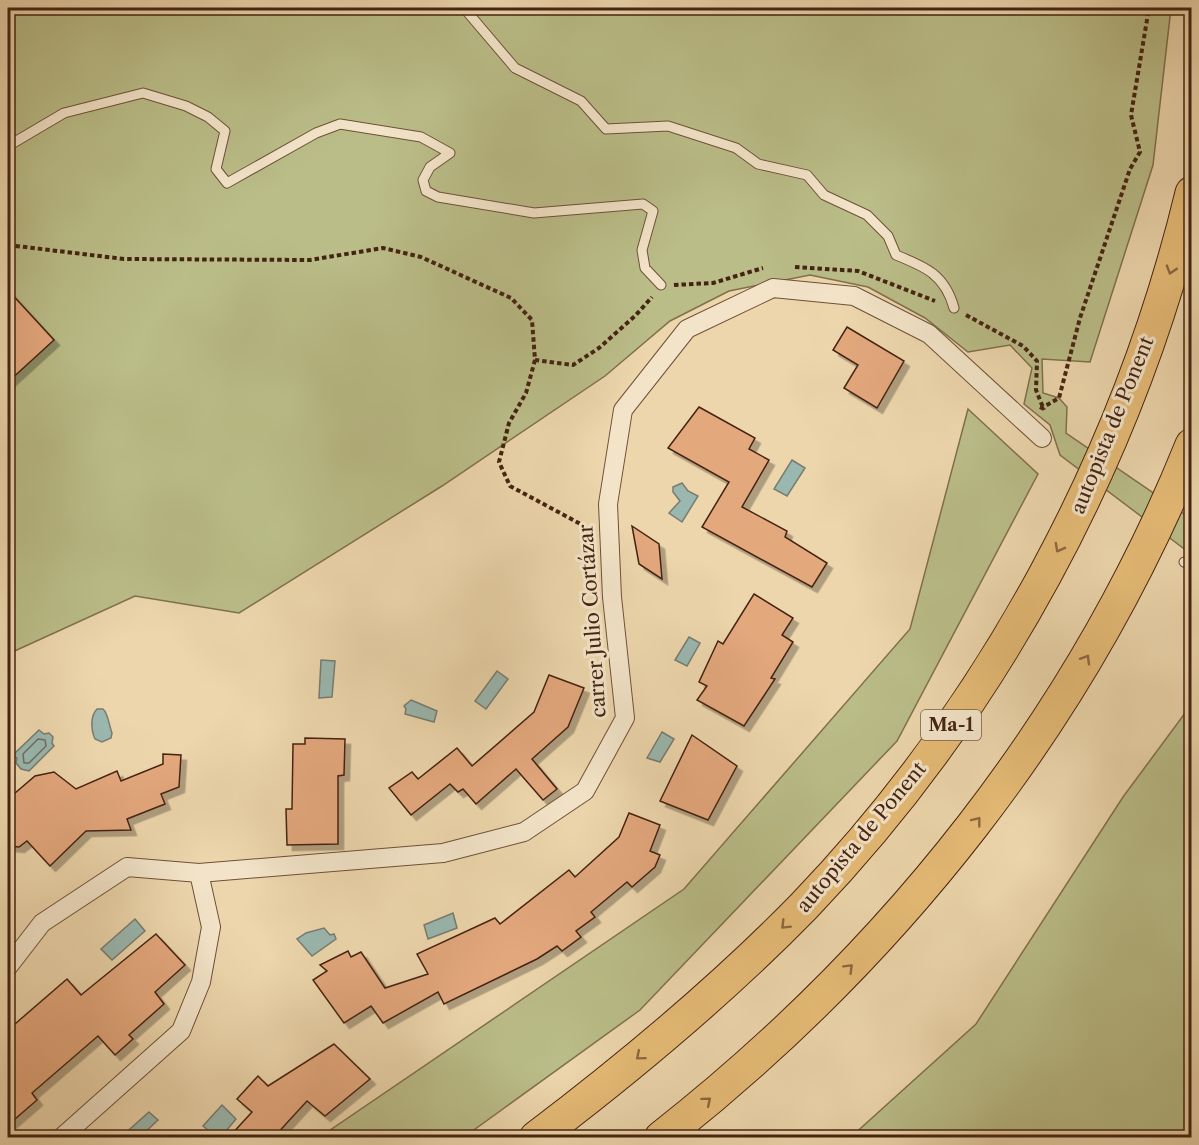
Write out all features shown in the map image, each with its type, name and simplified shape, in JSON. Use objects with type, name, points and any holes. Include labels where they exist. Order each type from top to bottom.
[{"type":"highway","name":"autopista de Ponent","points":[[536,1137],[669,1032],[762,947],[848,857],[920,768],[963,710],[1029,602],[1088,491],[1118,420],[1156,317],[1191,193]]},
{"type":"highway","points":[[661,1137],[769,1047],[815,1003],[904,910],[983,813],[1020,762],[1089,655],[1149,542],[1191,445]]},
{"type":"street","name":"carrer Julio Cortázar","points":[[8,967],[42,923],[126,867],[199,873],[443,853],[524,832],[585,791],[626,718],[612,597],[608,504],[623,410],[687,329],[772,288],[854,296],[929,334],[1042,438]]},
{"type":"street","points":[[61,1137],[181,1031],[201,982],[211,927],[199,873]]},
{"type":"lane","points":[[464,8],[515,68],[581,101],[606,129],[668,126],[736,148],[758,164],[807,175],[824,195],[867,215],[888,236],[896,255],[926,267],[939,279],[951,297],[954,308]]},
{"type":"lane","points":[[8,146],[64,113],[143,93],[194,110],[208,117],[225,131],[216,169],[227,183],[316,133],[340,124],[421,137],[450,153],[430,167],[423,180],[426,191],[438,197],[534,213],[644,204],[653,211],[642,250],[645,267],[661,285]]},
{"type":"path","points":[[1042,408],[1059,398],[1087,297],[1130,169],[1140,152],[1131,115],[1149,8]]},
{"type":"path","points":[[8,245],[124,259],[310,260],[382,248],[420,257],[511,298],[532,320],[535,360],[526,393],[509,423],[499,462],[510,486],[609,540]]},
{"type":"path","points":[[785,266],[858,271],[954,308],[1023,346],[1037,361],[1036,390],[1042,408],[1048,416]]},
{"type":"path","points":[[535,360],[573,365],[599,348],[635,316],[661,285],[713,284],[756,269],[766,268]]},
{"type":"path","points":[[996,394],[1026,399],[1042,408]]},
{"type":"green space","points":[[8,8],[1171,8],[1153,165],[1090,362],[1042,359],[1043,393],[1059,398],[1067,407],[1066,433],[1190,518],[1191,515],[1191,554],[1060,455],[1050,425],[1024,404],[1032,368],[1010,345],[968,352],[925,318],[868,287],[810,275],[729,291],[670,321],[605,376],[442,486],[239,613],[135,596],[8,654]]},
{"type":"green space","points":[[968,409],[1038,474],[897,741],[640,1010],[464,1137],[320,1137],[684,889],[910,629]]},
{"type":"green space","points":[[1191,705],[1191,1137],[851,1137],[976,1024],[1123,797]]},
{"type":"water","points":[[792,460],[805,468],[787,496],[774,489]]},
{"type":"water","points":[[682,483],[688,491],[698,496],[682,522],[669,513],[680,501],[673,492],[673,487]]},
{"type":"water","points":[[689,637],[700,643],[687,666],[675,660]]},
{"type":"water","points":[[321,660],[335,661],[332,697],[319,698]]},
{"type":"water","points":[[497,671],[508,679],[486,709],[475,701]]},
{"type":"water","points":[[411,700],[437,711],[434,722],[405,714],[404,706]]},
{"type":"water","points":[[97,709],[105,711],[112,733],[111,738],[102,742],[95,739],[93,732],[92,719]]},
{"type":"water","points":[[39,730],[53,737],[54,746],[29,771],[21,769],[16,763],[17,758],[13,755]]},
{"type":"water","points":[[662,732],[674,739],[660,762],[647,758]]},
{"type":"water","points":[[453,913],[457,928],[428,939],[424,925]]},
{"type":"water","points":[[135,919],[145,931],[112,960],[101,949]]},
{"type":"water","points":[[324,928],[330,935],[334,934],[336,939],[312,956],[297,939],[306,933]]},
{"type":"water","points":[[222,1105],[236,1119],[221,1137],[216,1137],[203,1126]]},
{"type":"water","points":[[149,1112],[158,1120],[140,1137],[121,1137]]},
{"type":"building","points":[[8,290],[54,340],[8,382]]},
{"type":"building","points":[[847,327],[904,361],[877,408],[844,388],[858,365],[833,350]]},
{"type":"building","points":[[699,407],[755,438],[749,449],[769,460],[742,507],[787,531],[785,537],[827,563],[812,587],[702,527],[729,482],[668,448]]},
{"type":"building","points":[[632,526],[659,544],[662,579],[639,564]]},
{"type":"building","points":[[754,594],[793,618],[782,635],[793,642],[771,678],[775,679],[744,726],[697,700],[707,686],[699,682],[718,641],[723,644]]},
{"type":"building","points":[[549,675],[584,688],[568,727],[532,759],[557,789],[543,800],[516,769],[476,804],[463,789],[458,792],[450,784],[411,815],[389,788],[412,772],[418,779],[457,748],[472,766],[534,712]]},
{"type":"building","points":[[692,735],[737,766],[708,820],[660,801]]},
{"type":"building","points":[[305,738],[345,739],[344,775],[338,776],[338,844],[287,845],[286,809],[292,809],[293,744],[305,744]]},
{"type":"building","points":[[163,754],[181,755],[179,787],[161,794],[165,804],[127,819],[131,830],[86,831],[50,866],[27,841],[19,847],[8,846],[8,799],[35,776],[54,772],[76,789],[117,771],[121,781],[163,764]]},
{"type":"building","points":[[629,813],[660,825],[650,851],[660,855],[655,867],[632,887],[627,882],[591,912],[595,917],[576,931],[581,937],[562,951],[557,946],[537,959],[444,1004],[438,992],[383,1023],[371,1006],[344,1023],[313,980],[327,971],[320,965],[348,951],[351,957],[361,952],[385,988],[428,974],[417,954],[495,918],[500,924],[569,870],[575,877],[619,837]]},
{"type":"building","points":[[156,934],[185,965],[155,992],[164,1004],[129,1035],[133,1039],[115,1055],[98,1036],[32,1093],[37,1100],[8,1125],[8,1030],[67,979],[81,995]]},
{"type":"building","points":[[334,1044],[370,1079],[325,1116],[307,1101],[274,1137],[229,1137],[252,1112],[237,1099],[258,1076],[268,1086]]}]
